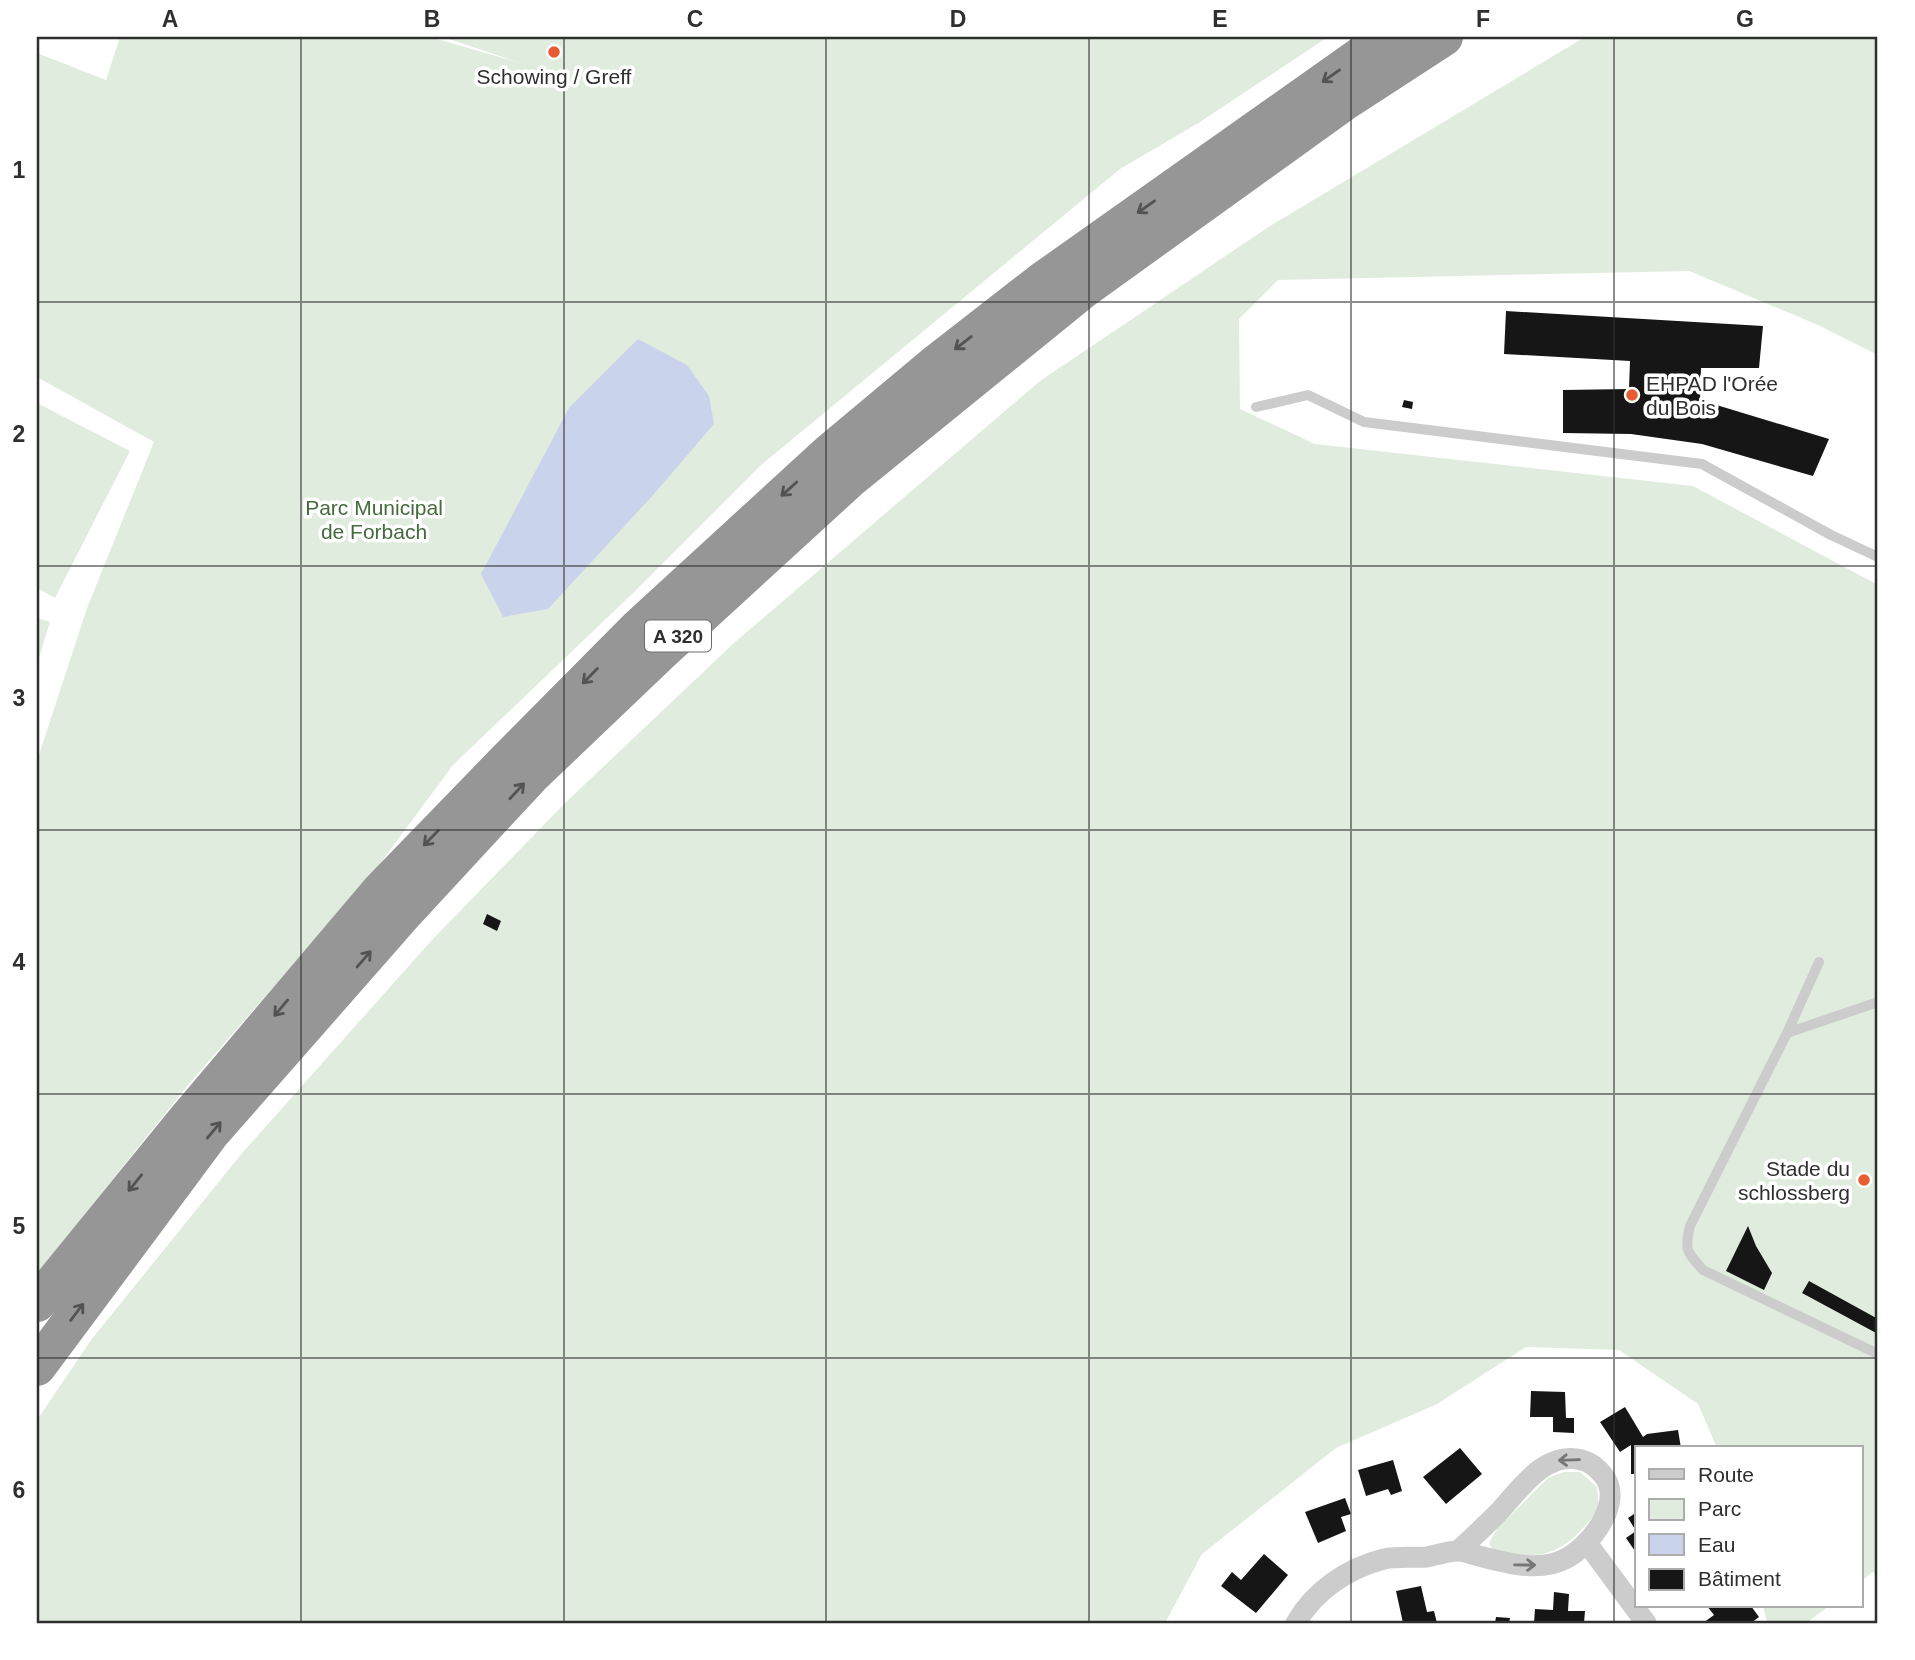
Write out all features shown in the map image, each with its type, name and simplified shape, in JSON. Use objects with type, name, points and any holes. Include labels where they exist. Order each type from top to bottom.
[{"type":"highway","name":"A 320","points":[[37,1303],[186,1120],[380,891],[639,627],[830,452],[934,365],[1042,281],[1387,37]]},
{"type":"highway","name":"A 320","points":[[37,1367],[220,1123],[405,912],[531,776],[661,652],[850,479],[1084,289],[1344,102],[1444,37]]},
{"type":"street","points":[[1296,1623],[1302,1612],[1325,1588],[1354,1569],[1386,1559],[1425,1557],[1458,1551],[1519,1566],[1543,1565],[1567,1559],[1587,1543],[1608,1513],[1608,1481],[1593,1464],[1579,1459],[1560,1459],[1541,1468],[1458,1551]]},
{"type":"street","points":[[1587,1543],[1646,1623]]},
{"type":"lane","points":[[1256,407],[1308,395],[1364,422],[1702,464],[1830,535],[1878,557]]},
{"type":"lane","points":[[1819,961],[1787,1033],[1690,1226],[1686,1243],[1691,1256],[1703,1270],[1878,1354]]},
{"type":"lane","points":[[1787,1033],[1878,1002]]},
{"type":"green space","name":"Parc Municipal de Forbach","points":[[120,37],[430,37],[520,63],[443,37],[1328,37],[1200,122],[1120,169],[761,465],[631,595],[453,765],[376,869],[188,1085],[37,1274],[37,761],[87,608],[154,442],[37,377],[37,53],[106,80]]},
{"type":"green space","points":[[1585,37],[1878,37],[1878,355],[1818,325],[1689,271],[1278,280],[1239,319],[1240,409],[1315,444],[1693,486],[1878,585],[1878,1578],[1873,1572],[1862,1580],[1862,1446],[1716,1446],[1698,1404],[1619,1350],[1526,1347],[1437,1404],[1336,1448],[1202,1554],[1165,1623],[37,1623],[37,1420],[91,1340],[243,1152],[431,941],[564,804],[735,642],[1040,381],[1270,226]]},
{"type":"green space","points":[[37,403],[130,451],[55,598],[37,588]]},
{"type":"green space","points":[[37,618],[50,622],[37,664]]},
{"type":"green space","points":[[1564,1472],[1580,1472],[1597,1487],[1599,1508],[1588,1522],[1566,1543],[1541,1554],[1511,1555],[1493,1551],[1489,1543],[1497,1529],[1548,1478]]},
{"type":"green space","points":[[1764,1608],[1826,1608],[1806,1623],[1765,1623]]},
{"type":"water","points":[[638,339],[687,365],[709,396],[714,424],[548,609],[503,617],[481,574],[569,408]]},
{"type":"building","name":"EHPAD l'Orée du Bois","points":[[1506,311],[1763,326],[1759,368],[1701,368],[1700,400],[1829,439],[1813,476],[1702,444],[1631,434],[1563,433],[1563,390],[1629,389],[1630,361],[1504,354]]},
{"type":"building","points":[[1404,400],[1413,402],[1412,409],[1402,407]]},
{"type":"building","points":[[487,914],[501,921],[497,931],[483,924]]},
{"type":"building","points":[[1748,1226],[1772,1273],[1764,1290],[1726,1271]]},
{"type":"building","points":[[1809,1281],[1878,1319],[1878,1334],[1802,1293]]},
{"type":"building","points":[[1531,1391],[1565,1392],[1566,1418],[1574,1418],[1574,1433],[1553,1432],[1553,1417],[1530,1417]]},
{"type":"building","points":[[1625,1407],[1643,1437],[1647,1434],[1678,1430],[1681,1446],[1635,1446],[1635,1474],[1631,1474],[1631,1445],[1620,1452],[1600,1422]]},
{"type":"building","points":[[1460,1448],[1482,1474],[1446,1504],[1423,1477]]},
{"type":"building","points":[[1393,1460],[1402,1491],[1391,1495],[1388,1489],[1366,1496],[1358,1470]]},
{"type":"building","points":[[1345,1498],[1351,1514],[1341,1517],[1346,1531],[1318,1543],[1305,1512]]},
{"type":"building","points":[[1635,1513],[1635,1529],[1628,1518]]},
{"type":"building","points":[[1635,1532],[1635,1551],[1626,1538]]},
{"type":"building","points":[[1264,1554],[1288,1575],[1256,1613],[1221,1586],[1232,1572],[1241,1580]]},
{"type":"building","points":[[1421,1586],[1427,1612],[1434,1611],[1437,1623],[1403,1623],[1396,1591]]},
{"type":"building","points":[[1554,1592],[1569,1594],[1568,1611],[1585,1611],[1584,1623],[1534,1623],[1535,1609],[1553,1610]]},
{"type":"building","points":[[1709,1608],[1752,1608],[1759,1617],[1751,1623],[1703,1623],[1714,1615]]},
{"type":"building","points":[[1496,1617],[1510,1618],[1509,1623],[1495,1623]]},
{"type":"place","name":"Schowing / Greff","points":[[554,52]]},
{"type":"place","name":"EHPAD l'Orée du Bois","points":[[1632,395]]},
{"type":"place","name":"Stade du schlossberg","points":[[1864,1180]]}]
